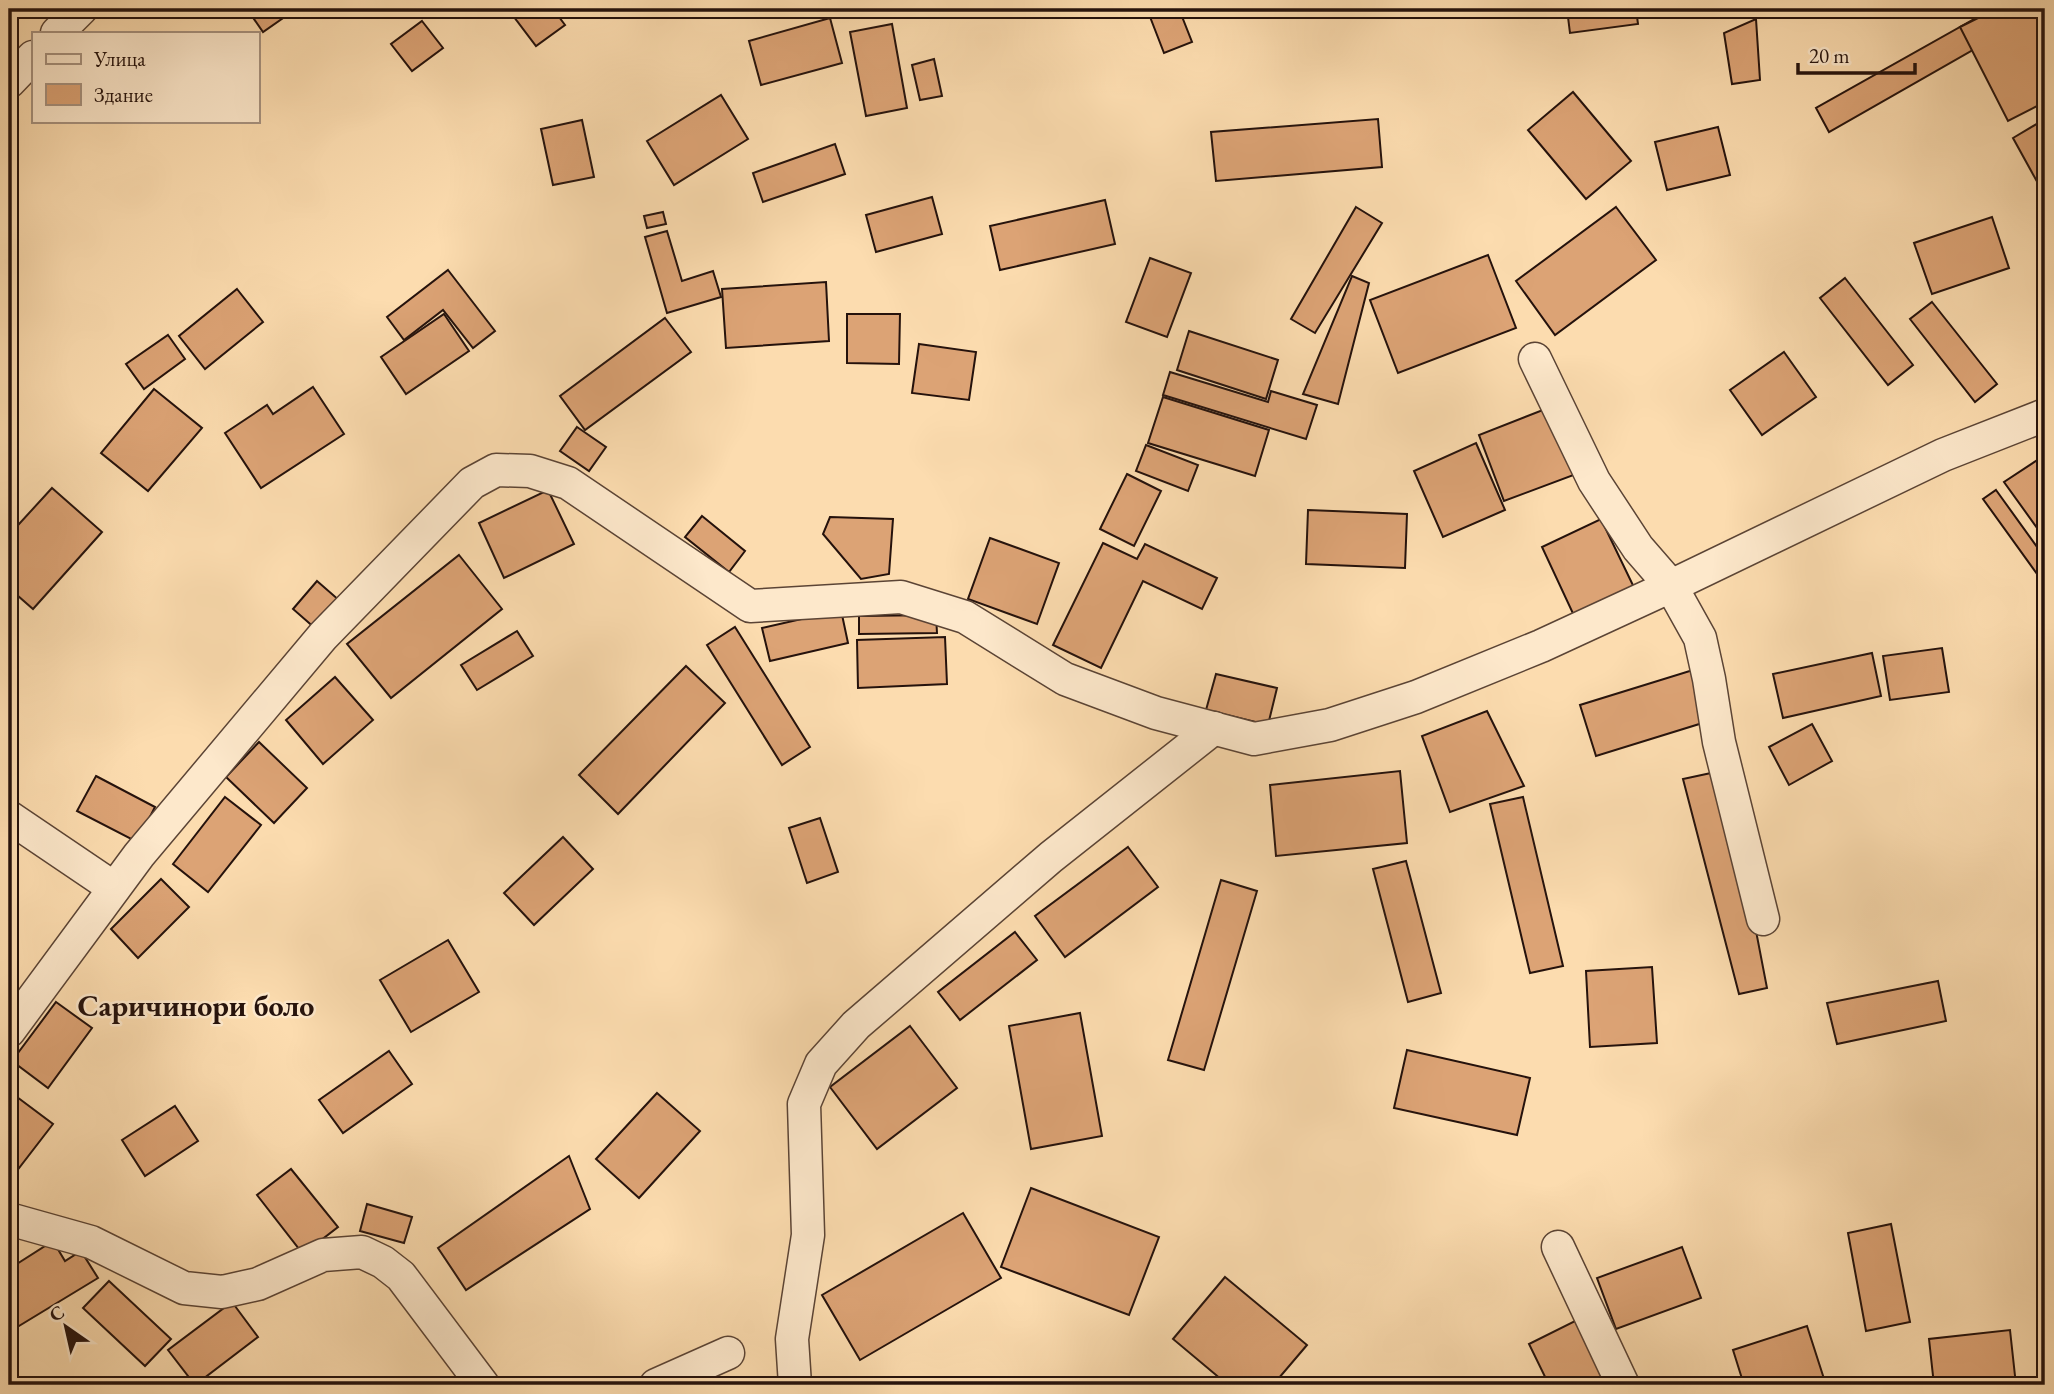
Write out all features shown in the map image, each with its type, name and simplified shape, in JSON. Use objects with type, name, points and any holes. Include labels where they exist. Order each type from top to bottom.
[{"type":"street","points":[[58,32],[81,9]]},
{"type":"street","points":[[9,82],[32,58]]},
{"type":"street","points":[[1535,359],[1594,481],[1638,548],[1671,586],[1700,638],[1719,742],[1763,919]]},
{"type":"street","points":[[9,1031],[139,855],[323,636],[472,483],[496,470],[530,471],[568,483],[750,606],[901,597],[965,617],[1065,679],[1156,713],[1254,739],[1330,725],[1441,687],[1541,646],[1671,586],[1943,455],[2045,415]]},
{"type":"street","points":[[794,1385],[792,1339],[808,1235],[804,1104],[821,1064],[856,1025],[1041,866],[1214,728]]},
{"type":"street","points":[[9,817],[114,888]]},
{"type":"street","points":[[9,1246],[22,1223],[91,1242],[184,1288],[222,1292],[258,1284],[323,1255],[362,1252],[383,1262],[401,1276],[484,1385]]},
{"type":"street","points":[[1558,1247],[1623,1385]]},
{"type":"street","points":[[656,1385],[728,1353]]},
{"type":"building","points":[[247,9],[296,9],[263,32]]},
{"type":"building","points":[[508,9],[553,9],[565,25],[536,46]]},
{"type":"building","points":[[1147,9],[1179,9],[1192,42],[1164,53]]},
{"type":"building","points":[[1567,9],[1636,9],[1638,24],[1570,33]]},
{"type":"building","points":[[1992,9],[2031,9],[2034,15],[1829,132],[1816,108]]},
{"type":"building","points":[[1996,9],[2041,9],[2045,16],[2045,102],[2008,121],[1960,27]]},
{"type":"building","points":[[830,18],[842,63],[761,85],[749,41]]},
{"type":"building","points":[[1756,19],[1760,80],[1732,84],[1724,33]]},
{"type":"building","points":[[422,21],[443,48],[412,71],[391,44]]},
{"type":"building","points":[[892,24],[907,108],[866,116],[850,32]]},
{"type":"building","points":[[934,59],[942,96],[920,100],[912,65]]},
{"type":"building","points":[[1573,92],[1631,161],[1586,199],[1528,130]]},
{"type":"building","points":[[721,95],[748,139],[674,185],[647,141]]},
{"type":"building","points":[[1378,119],[1382,167],[1216,181],[1211,132]]},
{"type":"building","points":[[2045,119],[2045,184],[2040,187],[2013,138]]},
{"type":"building","points":[[582,120],[594,177],[553,185],[541,129]]},
{"type":"building","points":[[1718,127],[1730,175],[1667,190],[1655,142]]},
{"type":"building","points":[[835,144],[845,174],[763,202],[753,173]]},
{"type":"building","points":[[932,197],[942,234],[876,252],[866,215]]},
{"type":"building","points":[[1105,200],[1115,244],[1000,270],[990,226]]},
{"type":"building","points":[[1356,207],[1382,223],[1315,333],[1291,319]]},
{"type":"building","points":[[1616,207],[1656,260],[1555,335],[1516,281]]},
{"type":"building","points":[[663,212],[666,224],[647,228],[644,216]]},
{"type":"building","points":[[1992,217],[2009,268],[1932,294],[1914,243]]},
{"type":"building","points":[[667,231],[682,281],[713,271],[721,297],[667,313],[645,237]]},
{"type":"building","points":[[1488,255],[1516,328],[1398,373],[1370,300]]},
{"type":"building","points":[[1150,258],[1191,273],[1167,337],[1126,322]]},
{"type":"building","points":[[448,270],[495,331],[473,348],[443,310],[404,340],[387,317]]},
{"type":"building","points":[[1352,276],[1369,283],[1338,404],[1303,394]]},
{"type":"building","points":[[1845,278],[1913,365],[1888,385],[1820,298]]},
{"type":"building","points":[[826,282],[829,341],[726,348],[722,289]]},
{"type":"building","points":[[237,289],[263,322],[205,369],[179,336]]},
{"type":"building","points":[[1932,302],[1997,384],[1975,402],[1910,319]]},
{"type":"building","points":[[444,314],[469,351],[406,394],[381,357]]},
{"type":"building","points":[[847,314],[900,314],[899,364],[847,363]]},
{"type":"building","points":[[665,318],[691,352],[585,430],[560,396]]},
{"type":"building","points":[[1189,331],[1278,360],[1266,399],[1177,370]]},
{"type":"building","points":[[168,335],[185,359],[144,389],[126,364]]},
{"type":"building","points":[[919,344],[976,352],[969,400],[912,393]]},
{"type":"building","points":[[1784,352],[1816,397],[1762,435],[1730,390]]},
{"type":"building","points":[[1170,372],[1268,402],[1271,391],[1317,405],[1306,439],[1163,395]]},
{"type":"building","points":[[313,387],[344,434],[261,488],[225,433],[267,405],[273,414]]},
{"type":"building","points":[[154,389],[202,428],[148,491],[101,453]]},
{"type":"building","points":[[1163,397],[1269,430],[1255,476],[1148,443]]},
{"type":"building","points":[[1553,406],[1579,473],[1504,501],[1479,435]]},
{"type":"building","points":[[577,427],[606,447],[589,471],[560,451]]},
{"type":"building","points":[[1476,443],[1505,510],[1443,537],[1414,471]]},
{"type":"building","points":[[1146,445],[1198,465],[1188,491],[1136,471]]},
{"type":"building","points":[[2045,455],[2045,539],[2004,482]]},
{"type":"building","points":[[1127,474],[1161,491],[1134,546],[1100,529]]},
{"type":"building","points":[[52,488],[102,532],[33,609],[9,588],[9,535]]},
{"type":"building","points":[[548,490],[574,544],[504,578],[479,523]]},
{"type":"building","points":[[1996,490],[2045,558],[2045,585],[1983,499]]},
{"type":"building","points":[[1308,510],[1407,514],[1405,568],[1306,564]]},
{"type":"building","points":[[702,516],[745,551],[729,572],[685,537]]},
{"type":"building","points":[[830,517],[893,519],[889,574],[861,579],[823,534]]},
{"type":"building","points":[[1601,519],[1643,606],[1583,635],[1542,547]]},
{"type":"building","points":[[990,538],[1059,563],[1037,624],[968,599]]},
{"type":"building","points":[[1103,543],[1137,559],[1145,544],[1217,578],[1202,609],[1143,581],[1101,668],[1053,645]]},
{"type":"building","points":[[459,555],[502,609],[391,698],[347,644]]},
{"type":"building","points":[[317,581],[340,601],[316,629],[293,609]]},
{"type":"building","points":[[841,610],[848,643],[770,661],[762,628]]},
{"type":"building","points":[[936,615],[937,633],[859,634],[859,616]]},
{"type":"building","points":[[735,627],[810,747],[782,765],[707,645]]},
{"type":"building","points":[[517,631],[533,656],[477,690],[461,665]]},
{"type":"building","points":[[945,637],[947,684],[858,688],[857,640]]},
{"type":"building","points":[[1942,648],[1949,692],[1890,700],[1883,656]]},
{"type":"building","points":[[1872,653],[1881,696],[1783,718],[1773,674]]},
{"type":"building","points":[[686,666],[725,703],[618,814],[579,775]]},
{"type":"building","points":[[1693,670],[1709,721],[1596,756],[1580,705]]},
{"type":"building","points":[[1216,674],[1277,688],[1268,725],[1206,710]]},
{"type":"building","points":[[335,677],[373,720],[323,764],[286,720]]},
{"type":"building","points":[[1487,711],[1524,786],[1450,812],[1422,736]]},
{"type":"building","points":[[1812,724],[1832,761],[1789,785],[1769,747]]},
{"type":"building","points":[[259,742],[307,788],[274,823],[226,777]]},
{"type":"building","points":[[1725,770],[1767,988],[1739,994],[1683,779]]},
{"type":"building","points":[[1400,771],[1407,843],[1276,856],[1270,785]]},
{"type":"building","points":[[96,776],[155,807],[137,842],[77,811]]},
{"type":"building","points":[[225,797],[261,825],[208,892],[173,864]]},
{"type":"building","points":[[1523,797],[1563,966],[1530,973],[1490,804]]},
{"type":"building","points":[[820,818],[838,872],[807,883],[789,828]]},
{"type":"building","points":[[563,837],[593,869],[534,925],[504,893]]},
{"type":"building","points":[[1128,847],[1158,887],[1065,957],[1035,916]]},
{"type":"building","points":[[1406,861],[1441,993],[1408,1002],[1373,869]]},
{"type":"building","points":[[161,879],[189,907],[138,958],[111,929]]},
{"type":"building","points":[[1221,880],[1257,891],[1204,1070],[1168,1060]]},
{"type":"building","points":[[1015,932],[1037,960],[960,1020],[938,992]]},
{"type":"building","points":[[448,940],[479,992],[411,1032],[380,980]]},
{"type":"building","points":[[1652,967],[1657,1043],[1590,1047],[1586,971]]},
{"type":"building","points":[[1938,981],[1946,1021],[1837,1044],[1827,1003]]},
{"type":"building","points":[[56,1002],[92,1028],[48,1088],[12,1061]]},
{"type":"building","points":[[1080,1013],[1102,1136],[1031,1149],[1009,1026]]},
{"type":"building","points":[[910,1026],[957,1088],[877,1149],[830,1087]]},
{"type":"building","points":[[1407,1050],[1530,1078],[1517,1135],[1394,1108]]},
{"type":"building","points":[[389,1051],[412,1084],[343,1133],[319,1100]]},
{"type":"building","points":[[9,1091],[53,1124],[9,1181]]},
{"type":"building","points":[[657,1093],[700,1131],[639,1198],[596,1159]]},
{"type":"building","points":[[175,1106],[198,1141],[145,1176],[122,1140]]},
{"type":"building","points":[[569,1156],[590,1209],[466,1290],[438,1248]]},
{"type":"building","points":[[291,1169],[338,1227],[303,1254],[257,1195]]},
{"type":"building","points":[[1031,1188],[1159,1237],[1129,1315],[1001,1267]]},
{"type":"building","points":[[367,1204],[412,1217],[404,1243],[360,1231]]},
{"type":"building","points":[[963,1213],[1001,1278],[860,1360],[822,1295]]},
{"type":"building","points":[[1891,1224],[1910,1322],[1866,1331],[1848,1233]]},
{"type":"building","points":[[53,1241],[65,1261],[81,1251],[98,1278],[9,1332],[9,1269]]},
{"type":"building","points":[[1682,1247],[1701,1298],[1616,1329],[1597,1278]]},
{"type":"building","points":[[1225,1277],[1307,1345],[1273,1385],[1228,1385],[1173,1339]]},
{"type":"building","points":[[109,1281],[171,1339],[145,1366],[83,1308]]},
{"type":"building","points":[[232,1302],[258,1337],[195,1385],[168,1350]]},
{"type":"building","points":[[1579,1319],[1611,1385],[1549,1385],[1529,1344]]},
{"type":"building","points":[[1807,1326],[1826,1385],[1744,1385],[1733,1350]]},
{"type":"building","points":[[2010,1330],[2016,1385],[1934,1385],[1929,1339]]},
{"type":"district","name":"Саричинори боло","points":[[196,1005]]}]
